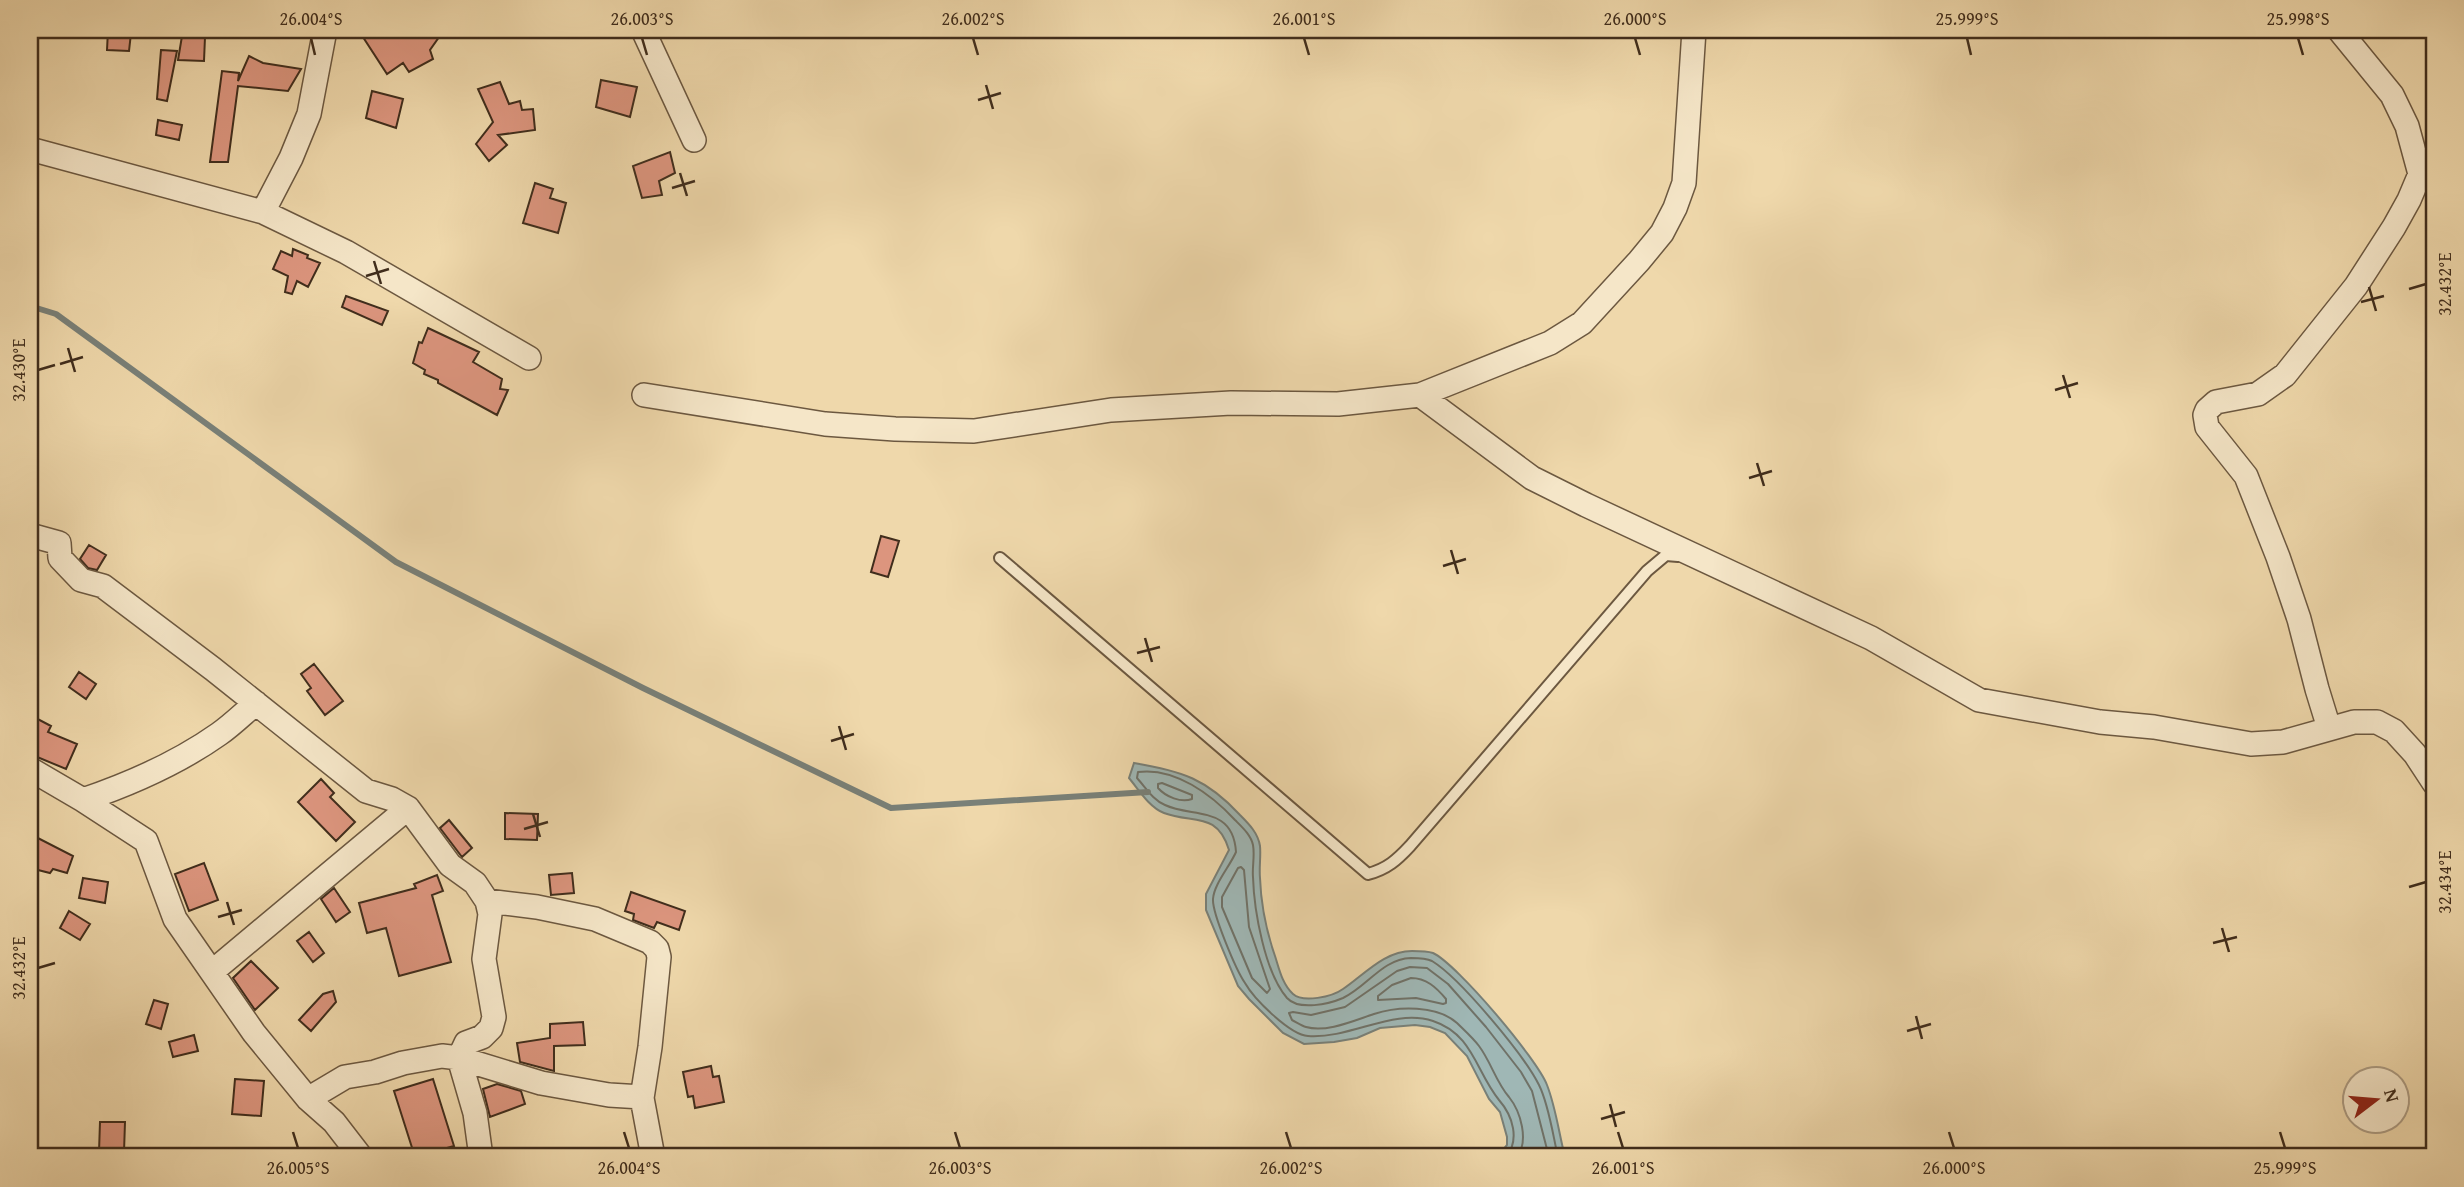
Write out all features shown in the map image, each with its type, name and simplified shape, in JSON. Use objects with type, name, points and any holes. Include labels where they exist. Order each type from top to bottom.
[{"type":"street","points":[[263,212],[291,158],[309,114],[325,30]]},
{"type":"street","points":[[643,30],[694,141]]},
{"type":"street","points":[[643,395],[825,424],[974,431],[1111,410],[1231,403],[1338,404],[1420,395],[1550,343],[1582,323],[1662,233],[1684,183],[1694,30]]},
{"type":"street","points":[[2329,728],[2316,689],[2299,619],[2274,545],[2246,476],[2207,427],[2205,415],[2216,402],[2258,394],[2285,375],[2356,286],[2395,228],[2427,166],[2392,95],[2339,30]]},
{"type":"street","points":[[30,149],[263,212],[346,252],[529,358]]},
{"type":"street","points":[[1420,395],[1532,478],[1871,638],[1979,700],[2099,722],[2154,727],[2251,744],[2283,742],[2354,722],[2377,722],[2394,731],[2415,754],[2434,783]]},
{"type":"street","points":[[30,535],[59,543],[60,558],[81,580],[103,586],[366,791],[392,799],[408,808],[450,865],[475,883],[487,901],[490,914],[484,959],[494,1017],[491,1028],[482,1037],[466,1043],[459,1058],[475,1112],[481,1157]]},
{"type":"street","points":[[83,800],[119,787],[180,758],[220,734],[256,703]]},
{"type":"street","points":[[30,769],[146,841],[175,919],[254,1033],[308,1099],[334,1122],[361,1157]]},
{"type":"street","points":[[213,971],[408,808]]},
{"type":"street","points":[[487,901],[537,907],[595,919],[650,942],[657,949],[659,957],[655,1002],[642,1097],[653,1157]]},
{"type":"street","points":[[308,1099],[335,1081],[356,1073],[374,1072],[403,1063],[442,1056],[459,1058],[541,1083],[608,1095],[642,1097]]},
{"type":"lane","points":[[1000,558],[1368,874],[1390,866],[1410,846],[1647,571],[1665,555],[1698,557]]},
{"type":"water","points":[[1134,763],[1193,778],[1228,803],[1253,829],[1260,846],[1261,888],[1267,927],[1281,976],[1293,994],[1303,998],[1318,998],[1332,994],[1343,989],[1383,959],[1402,952],[1433,953],[1460,975],[1495,1013],[1540,1072],[1553,1103],[1565,1157],[1497,1157],[1507,1145],[1500,1112],[1489,1099],[1467,1056],[1445,1033],[1415,1025],[1380,1028],[1357,1038],[1334,1042],[1304,1044],[1283,1033],[1238,986],[1206,910],[1206,894],[1229,850],[1224,838],[1211,824],[1164,813],[1154,807],[1129,778]]},
{"type":"building","points":[[108,30],[131,33],[129,51],[107,50]]},
{"type":"building","points":[[389,30],[444,30],[430,50],[433,59],[409,72],[403,63],[387,74],[361,34]]},
{"type":"building","points":[[182,36],[205,37],[204,61],[178,60]]},
{"type":"building","points":[[161,50],[177,51],[167,101],[157,99]]},
{"type":"building","points":[[249,56],[263,63],[301,69],[288,91],[238,86],[228,162],[210,162],[222,71],[239,73],[238,81]]},
{"type":"building","points":[[601,80],[637,87],[630,117],[596,107]]},
{"type":"building","points":[[500,82],[509,104],[520,101],[522,110],[533,109],[535,130],[498,135],[507,145],[489,161],[476,144],[493,122],[478,89]]},
{"type":"building","points":[[372,91],[403,99],[396,128],[366,118]]},
{"type":"building","points":[[158,120],[182,125],[179,140],[156,135]]},
{"type":"building","points":[[670,152],[675,173],[659,181],[662,195],[642,198],[633,166]]},
{"type":"building","points":[[535,183],[553,189],[550,198],[566,203],[558,233],[523,223]]},
{"type":"building","points":[[293,249],[320,263],[308,287],[297,281],[292,294],[285,292],[288,276],[273,269],[281,251],[292,256]]},
{"type":"building","points":[[346,296],[388,311],[382,325],[342,307]]},
{"type":"building","points":[[428,328],[479,352],[473,362],[502,379],[500,389],[508,390],[497,415],[438,383],[438,380],[424,374],[425,370],[413,363],[419,342],[422,343]]},
{"type":"building","points":[[881,536],[899,541],[888,577],[871,572]]},
{"type":"building","points":[[89,545],[106,555],[97,570],[88,568],[80,559]]},
{"type":"building","points":[[314,664],[343,701],[325,715],[307,691],[311,688],[301,674]]},
{"type":"building","points":[[79,672],[96,684],[86,699],[69,687]]},
{"type":"building","points":[[30,715],[51,726],[48,732],[77,744],[66,769],[30,754]]},
{"type":"building","points":[[321,779],[334,793],[330,797],[355,822],[336,841],[298,802]]},
{"type":"building","points":[[505,813],[538,814],[537,840],[505,839]]},
{"type":"building","points":[[449,820],[472,848],[462,857],[440,828]]},
{"type":"building","points":[[30,834],[73,856],[67,873],[53,869],[50,873],[30,868]]},
{"type":"building","points":[[204,863],[218,900],[189,911],[175,874]]},
{"type":"building","points":[[572,873],[574,893],[551,895],[549,875]]},
{"type":"building","points":[[437,875],[443,891],[432,895],[451,962],[399,976],[386,928],[367,933],[359,903],[416,888],[414,884]]},
{"type":"building","points":[[83,878],[108,882],[105,903],[79,898]]},
{"type":"building","points":[[334,888],[350,912],[336,922],[321,899]]},
{"type":"building","points":[[631,892],[685,911],[679,930],[657,922],[654,928],[633,920],[634,914],[625,911]]},
{"type":"building","points":[[69,911],[90,924],[80,940],[60,928]]},
{"type":"building","points":[[309,932],[324,953],[313,962],[297,941]]},
{"type":"building","points":[[251,961],[278,988],[255,1010],[233,978]]},
{"type":"building","points":[[333,991],[336,1002],[311,1031],[299,1020],[323,994]]},
{"type":"building","points":[[154,1000],[168,1004],[161,1029],[146,1024]]},
{"type":"building","points":[[583,1022],[585,1045],[554,1046],[554,1071],[520,1062],[517,1043],[550,1038],[550,1024]]},
{"type":"building","points":[[194,1035],[198,1051],[173,1057],[169,1042]]},
{"type":"building","points":[[711,1066],[713,1077],[719,1076],[724,1102],[695,1108],[693,1096],[688,1097],[683,1072]]},
{"type":"building","points":[[235,1079],[264,1081],[261,1116],[232,1114]]},
{"type":"building","points":[[433,1079],[454,1146],[415,1157],[394,1091]]},
{"type":"building","points":[[497,1084],[521,1091],[525,1104],[490,1117],[483,1089]]},
{"type":"building","points":[[100,1122],[125,1122],[124,1152],[99,1152]]},
{"type":"waterway","points":[[30,306],[56,314],[396,562],[643,688],[891,808],[1148,792]]}]
